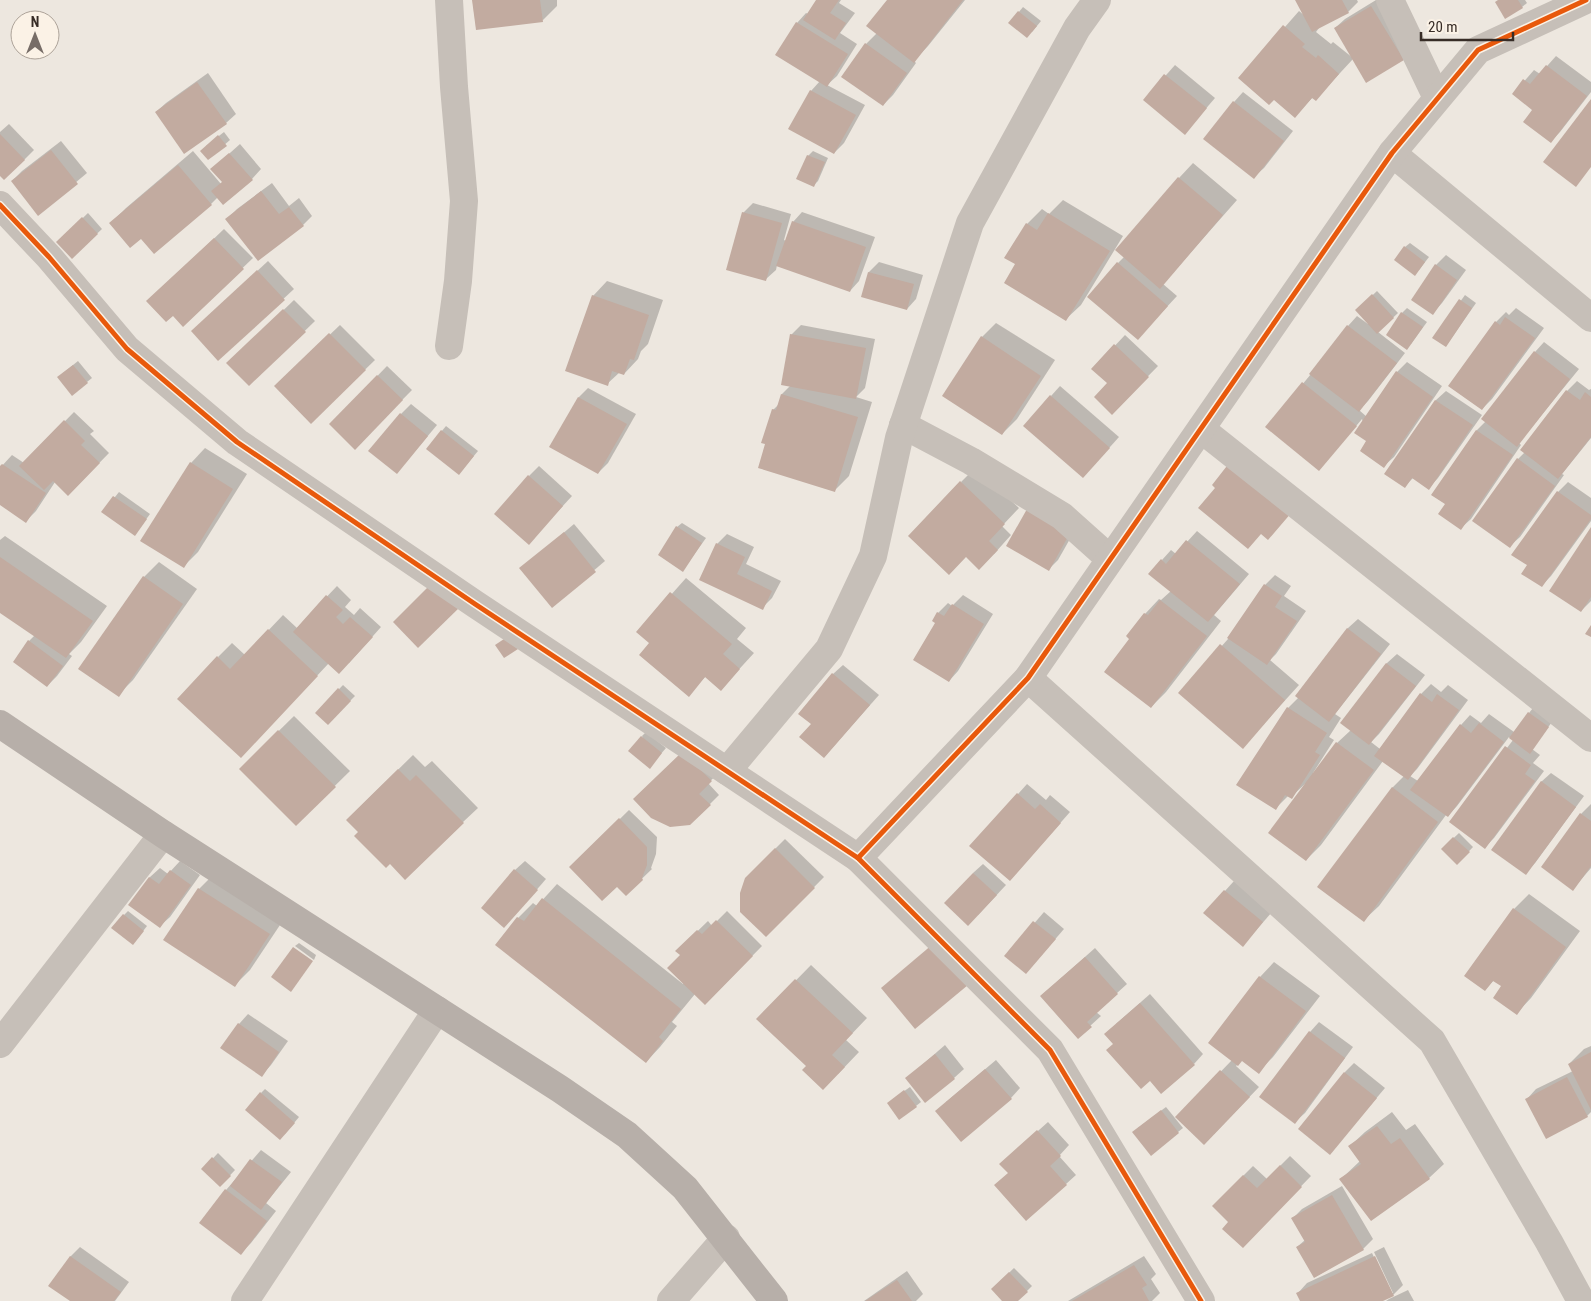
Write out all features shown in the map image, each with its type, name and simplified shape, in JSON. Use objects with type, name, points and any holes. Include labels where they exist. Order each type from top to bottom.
[{"type":"street","points":[[449,0],[464,201],[458,281],[449,346]]},
{"type":"street","points":[[727,771],[829,649],[872,556],[904,425],[970,223],[1077,28],[1098,0]]},
{"type":"street","points":[[1390,0],[1437,98]]},
{"type":"street","points":[[858,858],[1028,678],[1392,153],[1437,98],[1478,50],[1586,0]]},
{"type":"street","points":[[1392,153],[1591,318]]},
{"type":"street","points":[[0,205],[50,257],[127,349],[236,442],[475,604],[858,858],[1050,1050],[1201,1301]]},
{"type":"street","points":[[904,425],[972,461],[1062,516],[1110,559]]},
{"type":"street","points":[[1201,429],[1591,738]]},
{"type":"street","points":[[1028,678],[1432,1041],[1549,1242],[1581,1301]]},
{"type":"street","points":[[0,724],[163,834],[560,1089],[627,1136],[686,1188],[774,1301]]},
{"type":"street","points":[[0,1044],[163,834]]},
{"type":"street","points":[[246,1301],[437,1010]]},
{"type":"street","points":[[671,1301],[726,1238]]},
{"type":"building","points":[[472,0],[540,0],[543,22],[476,30]]},
{"type":"building","points":[[816,0],[839,0],[830,13],[846,23],[835,40],[803,20]]},
{"type":"building","points":[[887,0],[963,0],[914,63],[866,26]]},
{"type":"building","points":[[1295,0],[1342,0],[1349,13],[1312,32]]},
{"type":"building","points":[[1498,0],[1518,0],[1523,8],[1505,19],[1495,2]]},
{"type":"building","points":[[1371,6],[1404,60],[1366,83],[1334,28]]},
{"type":"building","points":[[1018,11],[1037,26],[1027,38],[1008,23]]},
{"type":"building","points":[[796,22],[848,54],[827,87],[775,55]]},
{"type":"building","points":[[1283,25],[1305,44],[1302,47],[1316,58],[1318,55],[1339,74],[1316,101],[1312,98],[1295,118],[1274,100],[1269,105],[1238,78]]},
{"type":"building","points":[[865,43],[907,73],[883,106],[841,77]]},
{"type":"building","points":[[1546,65],[1587,96],[1551,143],[1523,122],[1532,110],[1512,94],[1523,79],[1530,84]]},
{"type":"building","points":[[1164,74],[1207,108],[1185,135],[1143,100]]},
{"type":"building","points":[[197,82],[227,124],[184,154],[155,112]]},
{"type":"building","points":[[810,90],[856,115],[834,154],[788,129]]},
{"type":"building","points":[[1591,99],[1591,167],[1576,187],[1543,162]]},
{"type":"building","points":[[1233,101],[1284,141],[1254,179],[1203,139]]},
{"type":"building","points":[[0,134],[25,160],[4,180],[0,176]]},
{"type":"building","points":[[218,135],[227,146],[208,160],[200,151]]},
{"type":"building","points":[[51,150],[78,184],[38,216],[11,181]]},
{"type":"building","points":[[229,153],[253,180],[223,205],[211,191],[222,182],[210,169]]},
{"type":"building","points":[[807,155],[825,162],[814,187],[796,179]]},
{"type":"building","points":[[178,165],[212,205],[154,254],[141,239],[130,248],[109,223]]},
{"type":"building","points":[[1178,177],[1223,215],[1160,289],[1115,250]]},
{"type":"building","points":[[261,191],[279,214],[289,207],[304,226],[258,261],[225,219]]},
{"type":"building","points":[[742,212],[782,223],[766,281],[726,270]]},
{"type":"building","points":[[1048,213],[1110,251],[1066,321],[1004,283],[1015,264],[1004,258],[1026,223],[1037,230]]},
{"type":"building","points":[[82,217],[98,234],[72,259],[56,242]]},
{"type":"building","points":[[792,221],[866,247],[850,292],[776,266]]},
{"type":"building","points":[[214,238],[244,269],[183,327],[173,316],[166,322],[146,301]]},
{"type":"building","points":[[1404,246],[1425,262],[1415,276],[1394,260]]},
{"type":"building","points":[[1117,262],[1168,306],[1138,340],[1087,297]]},
{"type":"building","points":[[1435,264],[1457,280],[1433,315],[1411,300]]},
{"type":"building","points":[[257,270],[285,300],[218,361],[191,331]]},
{"type":"building","points":[[868,272],[914,284],[907,310],[861,297]]},
{"type":"building","points":[[1372,294],[1394,318],[1377,334],[1355,310]]},
{"type":"building","points":[[592,295],[649,315],[634,360],[630,359],[624,375],[612,371],[608,386],[565,371]]},
{"type":"building","points":[[1459,299],[1472,308],[1446,347],[1432,338]]},
{"type":"building","points":[[283,309],[306,332],[249,386],[226,363]]},
{"type":"building","points":[[1401,312],[1423,327],[1407,350],[1386,335]]},
{"type":"building","points":[[1505,317],[1535,338],[1482,410],[1448,386],[1495,321],[1500,325]]},
{"type":"building","points":[[1347,325],[1397,363],[1359,412],[1309,374]]},
{"type":"building","points":[[329,333],[366,370],[311,424],[274,386]]},
{"type":"building","points":[[790,334],[866,348],[856,399],[781,385]]},
{"type":"building","points":[[981,336],[1041,376],[1002,435],[942,396]]},
{"type":"building","points":[[1114,344],[1149,377],[1112,415],[1094,397],[1107,383],[1091,369]]},
{"type":"building","points":[[1534,351],[1570,379],[1517,447],[1481,419]]},
{"type":"building","points":[[73,365],[88,383],[72,396],[57,377]]},
{"type":"building","points":[[1396,371],[1433,397],[1384,468],[1360,451],[1366,441],[1354,433]]},
{"type":"building","points":[[377,375],[403,400],[355,450],[329,424]]},
{"type":"building","points":[[1302,382],[1357,426],[1319,471],[1265,427]]},
{"type":"building","points":[[1566,390],[1580,400],[1585,392],[1591,397],[1591,437],[1558,479],[1520,450]]},
{"type":"building","points":[[781,394],[858,417],[835,492],[758,468],[765,444],[761,443],[772,409],[776,410]]},
{"type":"building","points":[[1050,395],[1110,448],[1083,478],[1023,426]]},
{"type":"building","points":[[578,397],[627,424],[598,474],[549,447]]},
{"type":"building","points":[[1435,400],[1473,425],[1429,490],[1412,478],[1405,488],[1384,474]]},
{"type":"building","points":[[400,413],[428,436],[397,474],[368,451]]},
{"type":"building","points":[[64,420],[85,441],[81,445],[100,463],[68,496],[53,481],[44,490],[19,466]]},
{"type":"building","points":[[441,430],[474,456],[459,475],[426,449]]},
{"type":"building","points":[[1476,430],[1513,455],[1461,530],[1438,514],[1445,504],[1431,495]]},
{"type":"building","points":[[1517,458],[1555,486],[1510,548],[1472,521]]},
{"type":"building","points":[[190,462],[233,489],[184,568],[140,541]]},
{"type":"building","points":[[1230,462],[1292,512],[1268,540],[1261,534],[1248,549],[1198,508],[1215,488],[1212,485]]},
{"type":"building","points":[[2,464],[46,493],[26,523],[0,505],[0,466]]},
{"type":"building","points":[[528,475],[563,506],[529,545],[494,514]]},
{"type":"building","points":[[960,481],[1005,524],[989,541],[998,550],[979,570],[966,557],[949,575],[908,536]]},
{"type":"building","points":[[1557,491],[1591,515],[1591,519],[1542,587],[1521,574],[1527,565],[1511,555]]},
{"type":"building","points":[[113,496],[147,519],[135,536],[101,512]]},
{"type":"building","points":[[1027,509],[1070,533],[1049,571],[1006,546]]},
{"type":"building","points":[[676,526],[702,543],[683,572],[658,555]]},
{"type":"building","points":[[1591,527],[1591,597],[1581,612],[1549,591]]},
{"type":"building","points":[[564,532],[596,572],[552,608],[519,568]]},
{"type":"building","points":[[1186,540],[1240,584],[1208,622],[1148,574],[1161,559],[1166,564]]},
{"type":"building","points":[[716,543],[745,557],[737,574],[772,591],[763,610],[699,580]]},
{"type":"building","points":[[0,557],[93,621],[66,658],[0,613]]},
{"type":"building","points":[[143,576],[183,604],[119,697],[78,669]]},
{"type":"building","points":[[435,580],[461,606],[418,648],[393,622]]},
{"type":"building","points":[[1264,584],[1282,596],[1275,607],[1297,621],[1267,665],[1227,638]]},
{"type":"building","points":[[670,592],[732,644],[723,654],[740,669],[721,691],[705,677],[689,697],[639,655],[649,643],[636,632]]},
{"type":"building","points":[[326,595],[343,610],[336,617],[343,624],[350,617],[373,637],[339,674],[293,632]]},
{"type":"building","points":[[1160,600],[1207,636],[1151,708],[1104,672],[1129,639],[1126,636],[1144,613],[1148,615]]},
{"type":"building","points":[[952,604],[984,624],[949,682],[913,660],[935,623],[932,621],[937,612],[944,616]]},
{"type":"building","points":[[1591,625],[1591,637],[1585,634]]},
{"type":"building","points":[[1347,628],[1381,654],[1329,722],[1295,696]]},
{"type":"building","points":[[268,629],[318,676],[241,758],[177,699],[217,656],[230,669]]},
{"type":"building","points":[[510,635],[518,649],[504,658],[495,645]]},
{"type":"building","points":[[28,640],[63,666],[47,687],[13,662]]},
{"type":"building","points":[[1220,644],[1285,700],[1243,749],[1178,693]]},
{"type":"building","points":[[1386,663],[1416,686],[1369,745],[1340,723]]},
{"type":"building","points":[[832,673],[870,705],[824,758],[799,737],[811,724],[798,714]]},
{"type":"building","points":[[338,688],[351,701],[328,725],[315,713]]},
{"type":"building","points":[[1420,693],[1432,702],[1437,694],[1459,710],[1408,780],[1374,756]]},
{"type":"building","points":[[1287,707],[1327,733],[1315,752],[1320,755],[1292,799],[1285,795],[1276,810],[1236,785]]},
{"type":"building","points":[[1528,712],[1549,727],[1530,754],[1509,738]]},
{"type":"building","points":[[1479,723],[1504,742],[1448,817],[1410,790],[1460,724],[1471,733]]},
{"type":"building","points":[[278,730],[336,787],[296,826],[239,769]]},
{"type":"building","points":[[641,736],[662,753],[650,769],[628,751]]},
{"type":"building","points":[[1336,742],[1374,770],[1306,861],[1268,833]]},
{"type":"building","points":[[1505,746],[1531,765],[1525,774],[1535,781],[1485,849],[1449,822]]},
{"type":"building","points":[[682,752],[712,781],[699,794],[711,805],[690,825],[670,827],[651,818],[633,799]]},
{"type":"building","points":[[398,769],[410,781],[416,775],[464,823],[405,880],[390,864],[386,868],[354,836],[358,832],[346,820]]},
{"type":"building","points":[[1541,781],[1576,807],[1526,875],[1491,850]]},
{"type":"building","points":[[1392,787],[1438,822],[1364,922],[1317,887]]},
{"type":"building","points":[[1017,793],[1035,809],[1040,804],[1061,823],[1010,881],[969,846]]},
{"type":"building","points":[[1580,813],[1591,821],[1591,866],[1573,891],[1541,867]]},
{"type":"building","points":[[619,818],[647,847],[647,865],[643,880],[626,896],[617,887],[602,901],[569,867]]},
{"type":"building","points":[[1453,837],[1470,852],[1457,865],[1441,849]]},
{"type":"building","points":[[775,848],[815,888],[766,937],[740,912],[740,893],[745,878]]},
{"type":"building","points":[[514,869],[538,890],[504,928],[481,908]]},
{"type":"building","points":[[170,870],[191,885],[160,928],[128,905],[149,877],[159,884]]},
{"type":"building","points":[[973,873],[997,895],[968,926],[944,903]]},
{"type":"building","points":[[198,888],[270,934],[235,987],[163,940]]},
{"type":"building","points":[[1224,890],[1263,922],[1243,947],[1203,913]]},
{"type":"building","points":[[542,898],[681,1009],[659,1037],[663,1041],[646,1063],[495,945],[517,917],[524,921]]},
{"type":"building","points":[[1513,908],[1566,947],[1517,1015],[1493,998],[1501,986],[1493,981],[1485,991],[1464,976]]},
{"type":"building","points":[[123,914],[144,931],[133,945],[111,928]]},
{"type":"building","points":[[716,920],[753,956],[705,1005],[667,968],[680,955],[675,951],[697,930],[702,934]]},
{"type":"building","points":[[1033,921],[1056,939],[1026,974],[1004,956]]},
{"type":"building","points":[[933,944],[968,985],[915,1029],[881,988]]},
{"type":"building","points":[[293,947],[313,961],[291,992],[271,977]]},
{"type":"building","points":[[1085,957],[1118,994],[1087,1022],[1092,1027],[1078,1039],[1040,996]]},
{"type":"building","points":[[1259,976],[1306,1011],[1259,1074],[1242,1061],[1238,1066],[1208,1043]]},
{"type":"building","points":[[795,979],[853,1033],[832,1055],[845,1067],[823,1090],[802,1070],[806,1066],[756,1019]]},
{"type":"building","points":[[1140,1003],[1195,1065],[1161,1094],[1150,1081],[1141,1089],[1106,1050],[1113,1044],[1104,1034]]},
{"type":"building","points":[[238,1023],[279,1052],[262,1077],[220,1048]]},
{"type":"building","points":[[1309,1031],[1345,1058],[1295,1124],[1259,1097]]},
{"type":"building","points":[[1591,1052],[1591,1110],[1568,1064]]},
{"type":"building","points":[[935,1054],[955,1079],[925,1103],[905,1078]]},
{"type":"building","points":[[985,1069],[1012,1099],[961,1142],[935,1111]]},
{"type":"building","points":[[1220,1070],[1250,1097],[1204,1145],[1175,1117]]},
{"type":"building","points":[[1344,1072],[1377,1098],[1330,1155],[1298,1129]]},
{"type":"building","points":[[1567,1077],[1588,1117],[1546,1139],[1525,1099]]},
{"type":"building","points":[[904,1090],[917,1107],[899,1120],[887,1103]]},
{"type":"building","points":[[260,1092],[295,1123],[280,1140],[245,1110]]},
{"type":"building","points":[[1161,1110],[1179,1133],[1151,1156],[1132,1132]]},
{"type":"building","points":[[1377,1126],[1391,1144],[1400,1138],[1430,1179],[1371,1221],[1339,1179],[1361,1164],[1348,1146]]},
{"type":"building","points":[[1037,1130],[1061,1156],[1050,1166],[1067,1185],[1026,1221],[994,1185],[1008,1173],[999,1164]]},
{"type":"building","points":[[212,1157],[231,1176],[220,1187],[201,1169]]},
{"type":"building","points":[[250,1159],[282,1182],[261,1210],[230,1186]]},
{"type":"building","points":[[1280,1165],[1302,1187],[1243,1248],[1222,1229],[1228,1222],[1212,1206],[1243,1175],[1257,1188]]},
{"type":"building","points":[[225,1189],[267,1221],[241,1255],[199,1223]]},
{"type":"building","points":[[1332,1195],[1364,1250],[1314,1278],[1296,1247],[1305,1242],[1291,1218]]},
{"type":"building","points":[[70,1256],[121,1292],[114,1301],[70,1301],[48,1286]]},
{"type":"building","points":[[1375,1256],[1394,1296],[1383,1301],[1300,1301],[1296,1293]]},
{"type":"building","points":[[1134,1265],[1147,1285],[1142,1288],[1149,1301],[1072,1301]]},
{"type":"building","points":[[1009,1272],[1028,1292],[1018,1301],[1002,1301],[991,1289]]},
{"type":"building","points":[[897,1280],[912,1301],[865,1301]]},
{"type":"cycle path","points":[[858,858],[1028,678],[1392,153],[1478,50],[1586,0]]},
{"type":"cycle path","points":[[0,205],[49,257],[127,349],[237,442],[475,604],[858,858],[1050,1050],[1201,1301]]}]
